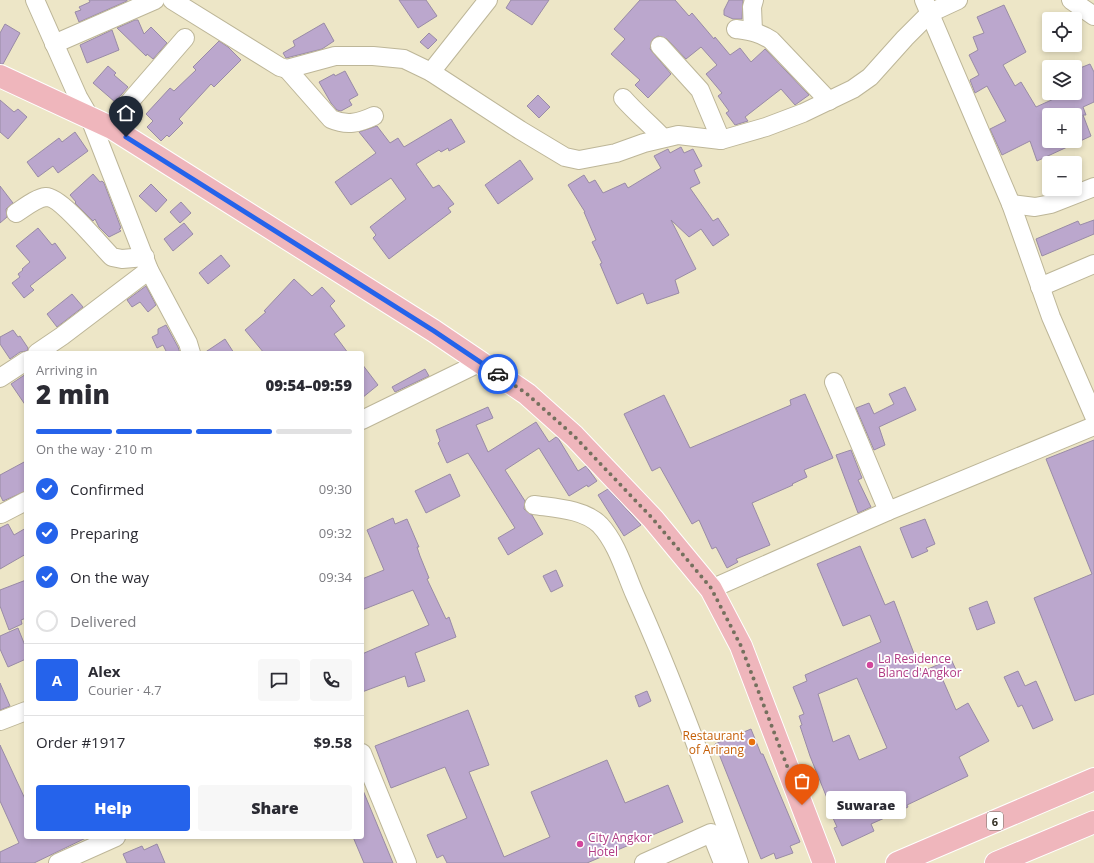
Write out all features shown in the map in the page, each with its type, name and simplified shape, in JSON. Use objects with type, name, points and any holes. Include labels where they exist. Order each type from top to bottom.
[{"type":"highway","points":[[0,76],[112,128],[481,362],[527,394],[574,436],[653,519],[711,588],[741,646],[824,863]]},
{"type":"highway","name":"6","points":[[897,863],[1094,779]]},
{"type":"highway","points":[[996,863],[1094,822]]},
{"type":"street","points":[[35,0],[78,97],[89,116],[147,264],[188,343],[190,351]]},
{"type":"street","points":[[54,44],[155,0]]},
{"type":"street","points":[[172,0],[280,67],[287,69],[335,56],[373,56],[404,60],[431,72],[520,130],[565,157],[579,160],[591,159],[678,135],[721,140],[766,127],[829,101],[853,89],[870,78],[905,38],[927,7],[958,0]]},
{"type":"street","points":[[431,72],[488,0]]},
{"type":"street","points":[[754,0],[744,30],[762,34],[771,40],[829,101]]},
{"type":"street","points":[[1071,0],[1094,16]]},
{"type":"street","points":[[927,7],[1011,204],[1051,317],[1094,416]]},
{"type":"street","points":[[112,128],[126,106],[185,38]]},
{"type":"street","points":[[660,46],[700,90],[721,140]]},
{"type":"street","points":[[287,69],[331,119],[340,123],[350,124],[360,122],[374,116]]},
{"type":"street","points":[[624,98],[634,110],[663,138]]},
{"type":"street","points":[[1011,204],[1035,207],[1051,204],[1094,187]]},
{"type":"street","points":[[16,214],[41,198],[54,198],[64,206],[112,257],[147,264]]},
{"type":"street","points":[[40,351],[62,336],[147,264]]},
{"type":"street","points":[[1040,287],[1094,264]]},
{"type":"street","points":[[0,378],[24,361]]},
{"type":"street","points":[[364,419],[481,362]]},
{"type":"street","points":[[834,382],[888,511]]},
{"type":"street","points":[[711,588],[888,511],[1094,426]]},
{"type":"street","points":[[1,514],[24,502]]},
{"type":"street","points":[[534,505],[564,510],[587,516],[599,524],[609,536],[649,628],[706,771],[739,863]]},
{"type":"street","points":[[0,721],[24,713]]},
{"type":"street","points":[[364,758],[407,863]]},
{"type":"street","points":[[644,863],[711,833],[723,863]]},
{"type":"street","points":[[58,863],[112,839]]},
{"type":"building","points":[[89,0],[127,1],[79,22],[75,12],[81,10],[79,7],[90,2]]},
{"type":"building","points":[[399,0],[426,0],[437,16],[418,28]]},
{"type":"building","points":[[511,0],[549,0],[532,25],[506,8]]},
{"type":"building","points":[[640,0],[675,0],[689,16],[692,13],[730,55],[740,48],[751,62],[765,49],[809,95],[795,105],[781,89],[745,117],[748,121],[735,125],[726,113],[729,111],[718,96],[722,93],[706,74],[717,65],[701,47],[686,59],[667,39],[658,36],[653,39],[650,49],[671,74],[648,98],[635,85],[640,80],[611,54],[625,39],[614,29]]},
{"type":"building","points":[[729,0],[743,0],[742,19],[733,19],[724,15],[724,10]]},
{"type":"building","points":[[1004,5],[1026,52],[1003,65],[1015,86],[1021,82],[1036,107],[1052,100],[1082,100],[1082,67],[1090,64],[1094,72],[1094,102],[1083,107],[1086,115],[1083,115],[1091,136],[1082,140],[1082,108],[1042,108],[1042,148],[1065,148],[1048,156],[1042,156],[1042,159],[1037,161],[1030,141],[1002,155],[990,129],[1006,121],[987,86],[975,93],[970,80],[979,75],[969,55],[978,50],[973,37],[984,33],[977,17]]},
{"type":"building","points":[[138,20],[144,34],[151,27],[167,43],[153,59],[147,54],[146,56],[117,28]]},
{"type":"building","points":[[324,23],[334,41],[322,49],[286,58],[283,53],[295,46],[293,41]]},
{"type":"building","points":[[5,24],[20,33],[3,64],[0,64],[0,33]]},
{"type":"building","points":[[112,30],[119,50],[87,63],[80,45]]},
{"type":"building","points":[[429,33],[437,40],[428,49],[420,42]]},
{"type":"building","points":[[219,41],[228,47],[241,60],[214,87],[211,84],[179,119],[183,123],[169,137],[167,135],[161,141],[147,127],[153,121],[146,114],[170,88],[174,91],[196,70],[193,67]]},
{"type":"building","points":[[108,66],[116,73],[114,75],[128,87],[115,102],[93,83]]},
{"type":"building","points":[[345,71],[358,95],[349,100],[352,105],[341,111],[337,110],[331,103],[319,82],[334,74],[335,76]]},
{"type":"building","points":[[538,95],[550,107],[539,118],[527,106]]},
{"type":"building","points":[[0,100],[14,112],[18,109],[27,117],[8,139],[0,132]]},
{"type":"building","points":[[451,119],[465,142],[449,151],[448,148],[441,152],[439,150],[416,164],[433,188],[439,185],[454,204],[448,208],[451,212],[389,259],[373,238],[376,235],[370,227],[406,199],[391,178],[351,205],[335,182],[376,153],[359,132],[377,126],[390,143],[398,138],[404,147]]},
{"type":"building","points":[[75,132],[88,151],[58,173],[53,166],[38,177],[27,162],[59,138],[62,142]]},
{"type":"building","points":[[681,147],[684,153],[693,149],[702,166],[694,170],[700,183],[690,188],[713,221],[718,218],[729,235],[713,246],[701,229],[689,237],[671,220],[696,269],[675,280],[679,293],[647,304],[643,293],[617,304],[600,264],[602,263],[592,242],[596,240],[585,212],[568,185],[584,175],[589,183],[595,180],[603,193],[625,183],[628,188],[661,168],[654,156],[668,149],[670,153]]},
{"type":"building","points":[[520,160],[533,179],[498,204],[485,185]]},
{"type":"building","points":[[93,174],[100,182],[102,181],[104,183],[121,228],[119,229],[121,231],[109,237],[99,227],[95,219],[93,221],[75,203],[76,202],[70,195]]},
{"type":"building","points":[[151,184],[167,200],[156,212],[139,196]]},
{"type":"building","points":[[0,186],[13,203],[6,209],[7,217],[0,223]]},
{"type":"building","points":[[181,202],[191,213],[180,223],[170,212]]},
{"type":"building","points":[[1094,220],[1094,234],[1042,256],[1036,239],[1078,221],[1080,225]]},
{"type":"building","points":[[184,223],[193,234],[173,251],[164,239]]},
{"type":"building","points":[[38,228],[52,245],[55,243],[66,258],[30,286],[34,290],[24,298],[12,283],[20,277],[18,274],[30,262],[16,246]]},
{"type":"building","points":[[221,255],[230,266],[208,284],[199,273]]},
{"type":"building","points":[[294,279],[312,296],[322,287],[335,301],[330,306],[345,326],[334,334],[347,351],[262,351],[245,330],[266,312],[264,311]]},
{"type":"building","points":[[146,286],[156,305],[148,312],[140,302],[132,307],[127,300]]},
{"type":"building","points":[[72,294],[83,307],[57,327],[47,314]]},
{"type":"building","points":[[166,325],[179,351],[166,351],[163,345],[157,348],[152,337],[158,334],[158,329]]},
{"type":"building","points":[[13,330],[18,337],[20,336],[28,348],[27,351],[20,352],[10,359],[0,344],[0,337]]},
{"type":"building","points":[[225,339],[233,351],[207,351]]},
{"type":"building","points":[[364,367],[378,385],[364,396]]},
{"type":"building","points":[[425,369],[429,376],[395,392],[392,387]]},
{"type":"building","points":[[24,375],[24,403],[11,384]]},
{"type":"building","points":[[905,387],[916,410],[879,427],[885,445],[874,450],[856,408],[869,403],[874,414],[894,404],[889,394]]},
{"type":"building","points":[[805,394],[833,458],[804,470],[807,477],[792,484],[793,485],[752,503],[770,545],[736,559],[738,562],[727,568],[716,547],[712,549],[699,520],[692,524],[660,467],[652,471],[624,414],[664,395],[690,448],[791,405],[790,400]]},
{"type":"building","points":[[488,407],[493,418],[476,425],[488,452],[536,422],[549,442],[556,437],[558,438],[578,471],[586,466],[597,481],[569,496],[539,448],[505,470],[525,501],[524,509],[532,515],[543,534],[508,555],[498,538],[515,528],[468,453],[447,463],[438,443],[440,441],[436,430]]},
{"type":"building","points":[[1094,440],[1094,694],[1075,701],[1034,598],[1092,574],[1046,459]]},
{"type":"building","points":[[851,450],[862,478],[858,480],[871,507],[858,513],[836,455]]},
{"type":"building","points":[[24,462],[24,492],[3,501],[0,495],[0,475]]},
{"type":"building","points":[[450,474],[460,496],[426,513],[415,491]]},
{"type":"building","points":[[608,489],[641,525],[624,536],[598,495]]},
{"type":"building","points":[[393,518],[395,524],[407,519],[419,547],[417,547],[429,578],[427,579],[446,619],[449,617],[456,637],[415,653],[425,681],[408,687],[405,676],[364,691],[364,653],[429,625],[413,590],[364,609],[364,578],[384,570],[367,530]]},
{"type":"building","points":[[925,519],[935,544],[926,548],[928,551],[912,558],[900,528]]},
{"type":"building","points":[[8,524],[14,535],[24,529],[24,555],[0,569],[0,528]]},
{"type":"building","points":[[860,546],[885,605],[894,601],[921,672],[951,659],[957,672],[942,678],[956,710],[968,703],[989,741],[959,757],[968,776],[907,805],[908,807],[898,812],[871,824],[874,831],[842,846],[834,828],[837,827],[829,809],[831,808],[810,756],[800,726],[802,725],[799,716],[804,714],[793,687],[807,681],[805,675],[881,642],[870,615],[843,626],[817,564]],"holes":[[[857,678],[887,748],[859,760],[849,735],[833,742],[818,694]]]},
{"type":"building","points":[[556,570],[563,586],[551,592],[543,576]]},
{"type":"building","points":[[24,581],[24,619],[21,620],[22,624],[9,630],[0,606],[0,590]]},
{"type":"building","points":[[987,601],[995,623],[977,630],[969,608]]},
{"type":"building","points":[[18,628],[24,643],[24,660],[8,667],[0,649],[0,636]]},
{"type":"building","points":[[1018,671],[1025,686],[1036,681],[1053,720],[1033,729],[1022,705],[1018,707],[1004,677]]},
{"type":"building","points":[[0,683],[10,706],[0,710]]},
{"type":"building","points":[[647,691],[651,701],[639,707],[635,696]]},
{"type":"building","points":[[468,710],[489,765],[469,772],[504,857],[550,837],[531,792],[607,760],[625,803],[668,785],[683,822],[587,863],[447,863],[443,855],[437,858],[427,835],[467,818],[445,767],[391,788],[375,746]]},
{"type":"building","points":[[751,729],[800,842],[790,846],[793,853],[776,859],[774,853],[761,859],[715,744]]},
{"type":"building","points":[[0,745],[24,797],[24,839],[84,839],[34,863],[0,863],[0,852],[19,843],[0,801]]},
{"type":"building","points":[[364,793],[393,863],[364,863],[354,839],[364,839]]},
{"type":"building","points":[[157,844],[165,863],[127,863],[123,854],[142,846],[144,850]]},
{"type":"way so far","points":[[498,374],[527,394],[574,436],[653,519],[711,588],[741,646],[802,805]]},
{"type":"place","name":"La Residence Blanc d'Angkor","points":[[870,665]]},
{"type":"place","name":"Restaurant of Arirang","points":[[752,742]]},
{"type":"place","name":"Suwarae","points":[[802,805]]},
{"type":"place","name":"City Angkor Hotel","points":[[580,844]]},
{"type":"route","points":[[126,137],[434,331],[498,374]]}]
